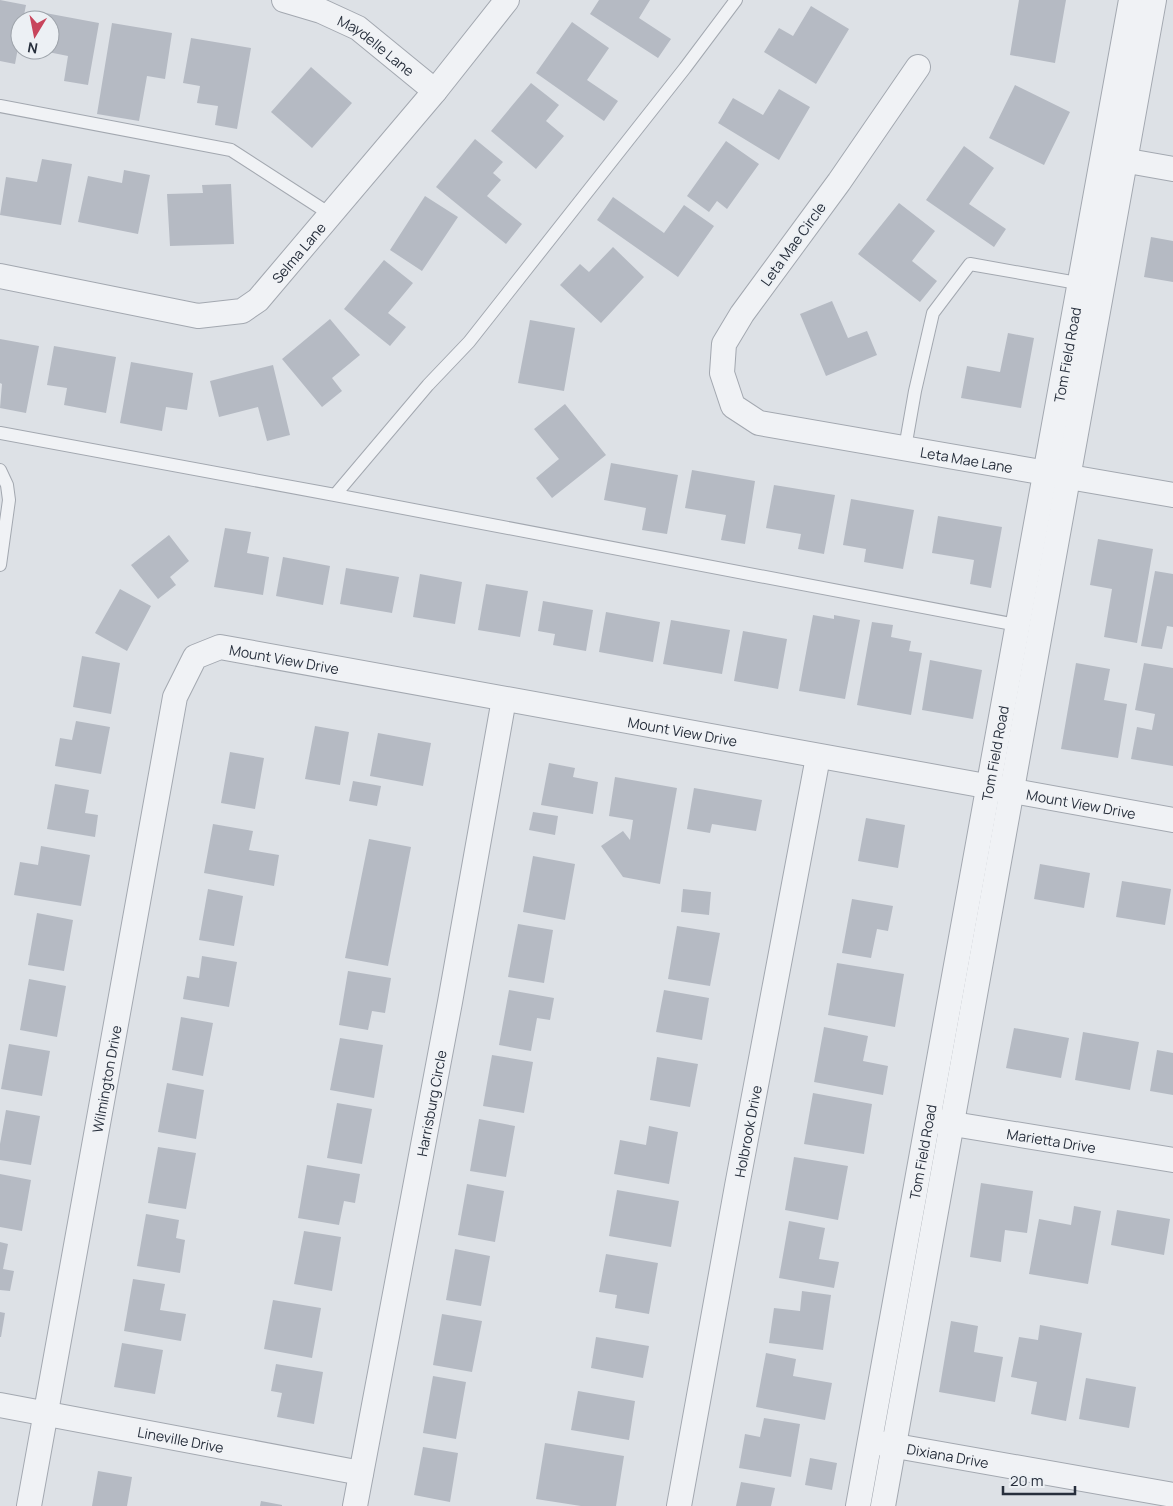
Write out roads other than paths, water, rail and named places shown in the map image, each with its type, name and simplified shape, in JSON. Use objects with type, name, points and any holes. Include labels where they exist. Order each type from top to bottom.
[{"type":"street","name":"Maydelle Lane","points":[[284,0],[321,11],[358,28],[435,91]]},
{"type":"street","name":"Selma Lane","points":[[0,276],[198,316],[242,311],[258,300],[435,91],[507,0]]},
{"type":"street","name":"Tom Field Road","points":[[858,1506],[1131,0]]},
{"type":"street","name":"Tom Field Road","points":[[883,1506],[1154,0]]},
{"type":"street","name":"Leta Mae Circle","points":[[759,423],[734,406],[722,373],[724,344],[742,314],[839,182],[918,67]]},
{"type":"street","points":[[1102,157],[1173,169]]},
{"type":"street","name":"Leta Mae Lane","points":[[759,423],[1173,495]]},
{"type":"street","name":"Mount View Drive","points":[[195,657],[220,647],[1173,820]]},
{"type":"street","name":"Wilmington Drive","points":[[29,1506],[175,697],[195,657]]},
{"type":"street","name":"Harrisburg Circle","points":[[355,1506],[449,1012],[504,699]]},
{"type":"street","name":"Holbrook Drive","points":[[679,1506],[818,757]]},
{"type":"street","name":"Marietta Drive","points":[[928,1120],[1173,1160]]},
{"type":"street","name":"Lineville Drive","points":[[0,1405],[361,1473]]},
{"type":"street","name":"Dixiana Drive","points":[[869,1441],[1173,1495]]},
{"type":"lane","points":[[335,495],[428,385],[469,342],[685,68],[736,0]]},
{"type":"lane","points":[[0,106],[231,150],[330,214]]},
{"type":"lane","points":[[905,448],[915,391],[933,313],[970,264],[1103,287]]},
{"type":"lane","points":[[0,433],[1041,629]]},
{"type":"lane","points":[[0,470],[7,485],[9,500],[0,565]]}]
